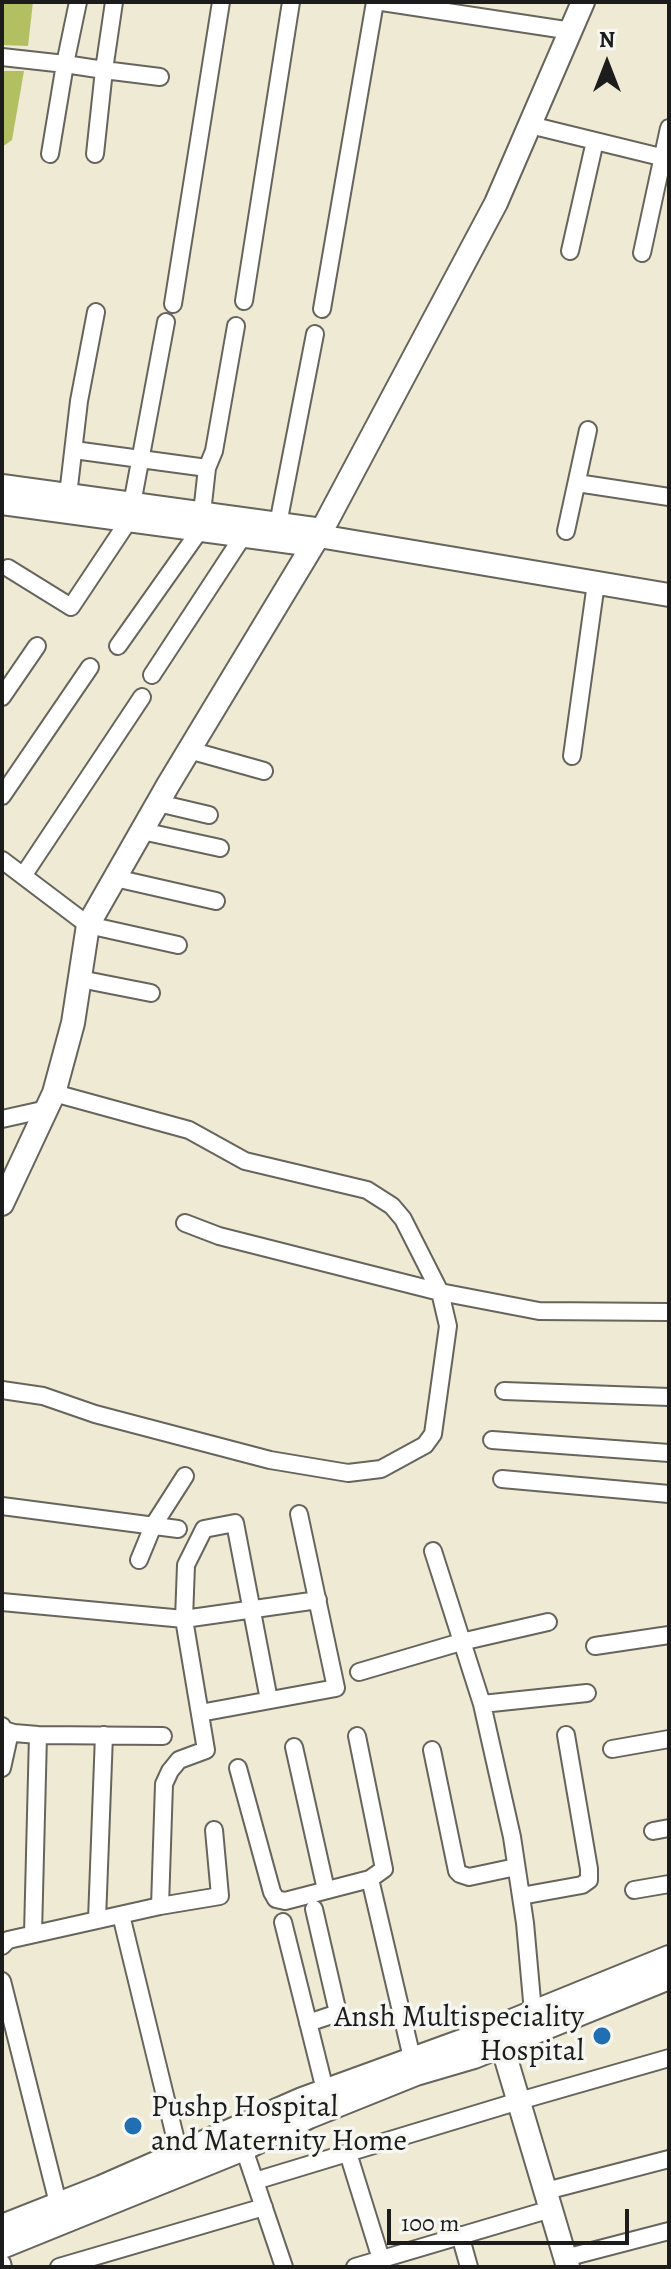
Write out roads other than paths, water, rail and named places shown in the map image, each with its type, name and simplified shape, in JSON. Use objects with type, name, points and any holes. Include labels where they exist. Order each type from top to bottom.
[{"type":"street","points":[[50,154],[78,2]]},
{"type":"street","points":[[95,154],[114,2]]},
{"type":"street","points":[[173,304],[221,2]]},
{"type":"street","points":[[244,301],[291,2]]},
{"type":"street","points":[[322,309],[375,2]]},
{"type":"street","points":[[382,2],[572,31]]},
{"type":"street","points":[[2,1204],[50,1101],[73,1023],[88,925],[318,537],[496,203],[583,2]]},
{"type":"street","points":[[2,57],[160,77]]},
{"type":"street","points":[[530,125],[666,158]]},
{"type":"street","points":[[642,253],[666,158],[669,128]]},
{"type":"street","points":[[570,251],[595,141]]},
{"type":"street","points":[[68,495],[79,401],[96,312]]},
{"type":"street","points":[[8,568],[71,607],[130,512],[166,322]]},
{"type":"street","points":[[118,646],[201,522],[207,468],[214,451],[236,326]]},
{"type":"street","points":[[278,524],[315,334]]},
{"type":"street","points":[[566,531],[588,430]]},
{"type":"street","points":[[74,450],[207,468]]},
{"type":"street","points":[[577,483],[669,497]]},
{"type":"street","points":[[2,486],[68,495],[130,512]]},
{"type":"street","points":[[2,503],[130,512],[201,522],[278,524],[318,537],[669,595]]},
{"type":"street","points":[[201,522],[243,536],[318,537]]},
{"type":"street","points":[[152,675],[243,536]]},
{"type":"street","points":[[572,756],[596,583]]},
{"type":"street","points":[[2,697],[37,646]]},
{"type":"street","points":[[2,796],[90,667]]},
{"type":"street","points":[[23,876],[142,697]]},
{"type":"street","points":[[189,750],[264,771]]},
{"type":"street","points":[[158,803],[209,815]]},
{"type":"street","points":[[142,831],[220,848]]},
{"type":"street","points":[[2,860],[88,925],[178,945]]},
{"type":"street","points":[[115,878],[216,901]]},
{"type":"street","points":[[80,979],[151,993]]},
{"type":"street","points":[[2,1119],[50,1101],[189,1130],[245,1161],[367,1190],[392,1206],[403,1219],[440,1292],[448,1326],[433,1434],[425,1445],[381,1469],[348,1473],[270,1460],[95,1414],[43,1396],[2,1390]]},
{"type":"street","points":[[185,1223],[219,1236],[440,1292],[539,1311],[669,1312]]},
{"type":"street","points":[[504,1391],[669,1397]]},
{"type":"street","points":[[492,1440],[669,1453]]},
{"type":"street","points":[[139,1560],[153,1526],[185,1476]]},
{"type":"street","points":[[502,1479],[669,1494]]},
{"type":"street","points":[[2,1506],[178,1529]]},
{"type":"street","points":[[200,1713],[336,1688],[299,1514]]},
{"type":"street","points":[[160,1906],[164,1784],[179,1760],[206,1750],[184,1619],[186,1565],[204,1529],[235,1523],[269,1700]]},
{"type":"street","points":[[433,1551],[482,1704],[512,1837],[533,2012]]},
{"type":"street","points":[[2,1602],[184,1619],[318,1600]]},
{"type":"street","points":[[359,1672],[461,1642],[548,1622]]},
{"type":"street","points":[[595,1646],[669,1635]]},
{"type":"street","points":[[482,1704],[587,1693]]},
{"type":"street","points":[[2,1768],[6,1729],[38,1735],[163,1736]]},
{"type":"street","points":[[33,1934],[38,1735]]},
{"type":"street","points":[[97,1920],[104,1735]]},
{"type":"street","points":[[521,1896],[582,1885],[589,1880],[566,1735]]},
{"type":"street","points":[[238,1768],[276,1899],[285,1901],[370,1879],[384,1869],[357,1736]]},
{"type":"street","points":[[612,1749],[669,1739]]},
{"type":"street","points":[[294,1747],[326,1890]]},
{"type":"street","points":[[432,1750],[457,1871],[469,1877],[516,1867]]},
{"type":"street","points":[[2,1946],[8,1940],[33,1934],[220,1896],[214,1830]]},
{"type":"street","points":[[370,1879],[412,2058]]},
{"type":"street","points":[[634,1890],[669,1884]]},
{"type":"street","points":[[308,2023],[338,2013],[314,1909]]},
{"type":"street","points":[[121,1915],[179,2153]]},
{"type":"street","points":[[283,1922],[325,2090]]},
{"type":"street","points":[[2,2247],[244,2149],[309,2117],[416,2074],[474,2057],[533,2012],[668,1975]]},
{"type":"street","points":[[2,2226],[325,2090],[412,2058],[499,2036],[668,1975]]},
{"type":"street","points":[[2,1981],[58,2203]]},
{"type":"street","points":[[499,2036],[566,2262],[669,2231]]},
{"type":"street","points":[[255,2181],[669,2058]]},
{"type":"street","points":[[244,2149],[284,2267]]},
{"type":"street","points":[[348,2153],[381,2259]]},
{"type":"street","points":[[355,2267],[460,2235],[548,2200],[669,2159]]},
{"type":"street","points":[[59,2267],[264,2207]]},
{"type":"street","points":[[460,2235],[469,2267]]},
{"type":"place","name":"Ansh Multispeciality Hospital","points":[[602,2036]]},
{"type":"place","name":"Pushp Hospital and Maternity Home","points":[[133,2126]]}]
